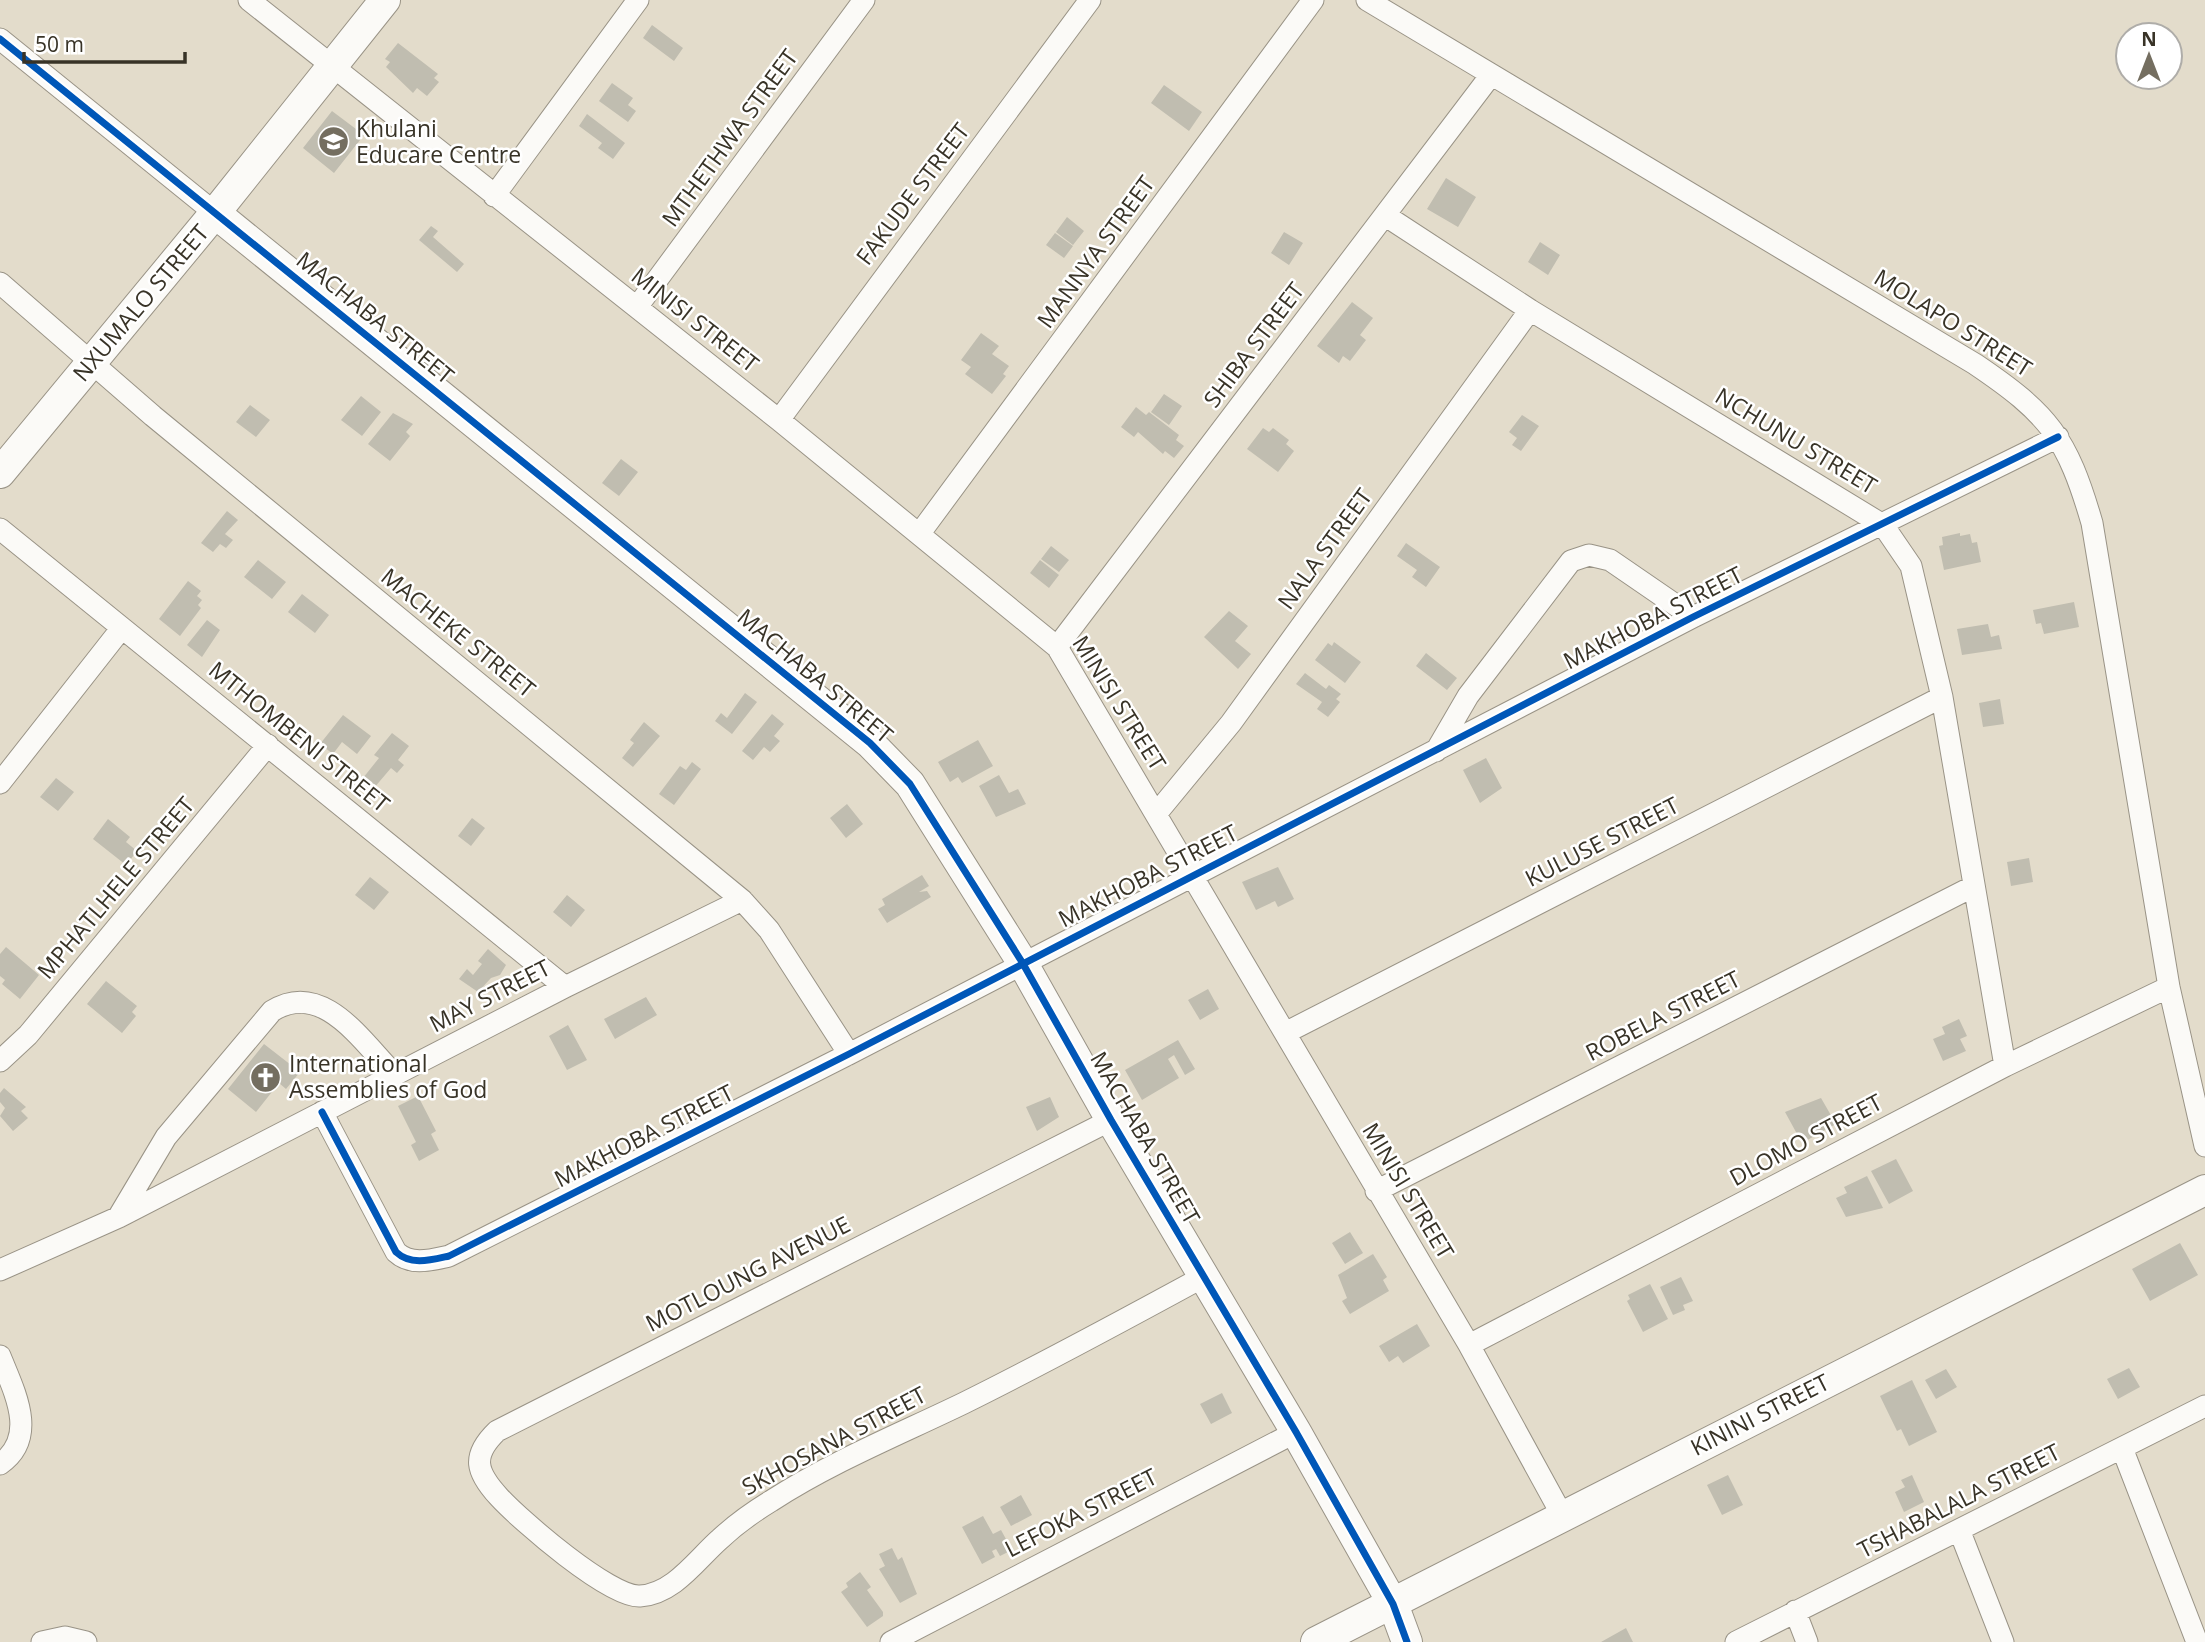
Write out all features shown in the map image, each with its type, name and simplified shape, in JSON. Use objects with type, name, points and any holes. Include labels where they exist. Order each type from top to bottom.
[{"type":"street","name":"MINISI STREET","points":[[249,0],[494,197],[779,419],[1057,647],[1469,1345],[1562,1515]]},
{"type":"street","name":"NXUMALO STREET","points":[[0,473],[215,213],[385,0]]},
{"type":"street","points":[[494,197],[638,0]]},
{"type":"street","name":"MTHETHWA STREET","points":[[637,307],[864,0]]},
{"type":"street","name":"FAKUDE STREET","points":[[779,419],[1090,0]]},
{"type":"street","name":"MANNYA STREET","points":[[920,533],[1313,0]]},
{"type":"street","name":"MOLAPO STREET","points":[[1367,0],[1975,364],[2018,393],[2043,417],[2076,469],[2092,523],[2169,986],[2205,1146]]},
{"type":"street","points":[[0,39],[215,213]]},
{"type":"street","name":"SHIBA STREET","points":[[1057,647],[1491,75]]},
{"type":"street","name":"MACHABA STREET","points":[[215,213],[870,743],[909,784],[1022,962],[1111,1120],[1296,1432],[1393,1604],[1407,1642]]},
{"type":"street","name":"NCHUNU STREET","points":[[1385,216],[1530,310],[1883,525],[1911,566],[1942,697],[2006,1066]]},
{"type":"street","name":"MACHEKE STREET","points":[[0,283],[153,416],[742,900],[769,930],[849,1054]]},
{"type":"street","name":"NALA STREET","points":[[1156,814],[1231,723],[1530,310]]},
{"type":"street","name":"MAKHOBA STREET","points":[[322,1112],[396,1252],[402,1257],[426,1261],[449,1256],[849,1054],[1190,875],[1693,617],[2057,437]]},
{"type":"street","name":"MTHOMBENI STREET","points":[[0,529],[565,987]]},
{"type":"street","points":[[1436,751],[1468,696],[1571,561],[1589,555],[1609,560],[1693,617]]},
{"type":"street","points":[[0,783],[121,629]]},
{"type":"street","name":"KULUSE STREET","points":[[1285,1033],[1942,697]]},
{"type":"street","name":"MPHATLHELE STREET","points":[[0,1061],[28,1035],[268,745]]},
{"type":"street","name":"ROBELA STREET","points":[[1376,1191],[1974,886]]},
{"type":"street","name":"MAY STREET","points":[[0,1270],[118,1217],[565,987],[742,900]]},
{"type":"street","name":"DLOMO STREET","points":[[1469,1345],[2006,1066],[2169,986]]},
{"type":"street","points":[[118,1217],[166,1137],[272,1011],[284,1003],[296,1000],[313,1002],[334,1012],[395,1075]]},
{"type":"street","name":"MOTLOUNG AVENUE","points":[[512,1512],[481,1474],[478,1457],[485,1442],[497,1431],[1111,1120]]},
{"type":"street","name":"KININI STREET","points":[[1316,1642],[2205,1190]]},
{"type":"street","name":"SKHOSANA STREET","points":[[512,1512],[619,1591],[639,1596],[659,1590],[680,1578],[747,1517],[782,1494],[1034,1369],[1203,1277]]},
{"type":"street","points":[[0,1356],[15,1394],[22,1422],[17,1446],[0,1464]]},
{"type":"street","name":"TSHABALALA STREET","points":[[1736,1642],[1960,1532],[2205,1406]]},
{"type":"street","name":"LEFOKA STREET","points":[[891,1642],[1296,1432]]},
{"type":"street","points":[[2122,1448],[2197,1642]]},
{"type":"street","points":[[1960,1532],[2003,1642]]},
{"type":"street","points":[[1795,1611],[1807,1642]]},
{"type":"street","points":[[42,1642],[65,1637],[86,1642]]},
{"type":"building","points":[[652,25],[683,48],[674,61],[643,38]]},
{"type":"building","points":[[398,43],[438,74],[434,78],[439,82],[427,96],[417,88],[413,93],[386,67],[390,62],[385,59]]},
{"type":"building","points":[[612,83],[633,98],[628,105],[636,111],[628,122],[599,101]]},
{"type":"building","points":[[1164,85],[1202,112],[1189,131],[1151,103]]},
{"type":"building","name":"Khulani Educare Centre","points":[[332,111],[364,135],[334,173],[303,148]]},
{"type":"building","points":[[587,114],[625,143],[613,159],[598,148],[602,143],[579,126]]},
{"type":"building","points":[[1446,178],[1476,197],[1458,227],[1427,209]]},
{"type":"building","points":[[1067,217],[1084,231],[1073,245],[1056,232]]},
{"type":"building","points":[[431,226],[438,231],[433,237],[464,264],[457,272],[419,240]]},
{"type":"building","points":[[1284,232],[1303,243],[1289,265],[1271,253]]},
{"type":"building","points":[[1055,233],[1073,246],[1064,258],[1046,245]]},
{"type":"building","points":[[1540,242],[1560,255],[1548,275],[1528,262]]},
{"type":"building","points":[[1352,302],[1373,318],[1360,335],[1366,340],[1350,361],[1343,356],[1339,363],[1317,346]]},
{"type":"building","points":[[981,333],[999,346],[992,354],[1009,366],[1003,374],[1006,376],[992,394],[965,374],[971,367],[961,360]]},
{"type":"building","points":[[1164,394],[1182,406],[1169,425],[1151,412]]},
{"type":"building","points":[[361,396],[381,412],[362,436],[341,420]]},
{"type":"building","points":[[250,405],[270,420],[256,437],[236,422]]},
{"type":"building","points":[[1136,407],[1146,415],[1149,412],[1179,435],[1176,440],[1184,446],[1174,458],[1165,451],[1163,454],[1138,432],[1134,437],[1121,427]]},
{"type":"building","points":[[393,413],[413,424],[406,432],[410,436],[390,461],[368,444]]},
{"type":"building","points":[[1522,415],[1539,426],[1521,451],[1512,445],[1517,438],[1509,432]]},
{"type":"building","points":[[1263,428],[1269,432],[1273,428],[1289,440],[1286,444],[1294,451],[1278,472],[1247,449]]},
{"type":"building","points":[[621,459],[638,472],[619,496],[602,483]]},
{"type":"building","points":[[227,511],[238,520],[225,534],[233,540],[226,548],[220,544],[213,552],[201,543]]},
{"type":"building","points":[[1960,533],[1960,536],[1970,534],[1972,543],[1977,542],[1981,562],[1944,570],[1939,546],[1943,545],[1942,537]]},
{"type":"building","points":[[1406,543],[1440,567],[1426,587],[1412,577],[1417,570],[1397,556]]},
{"type":"building","points":[[1051,546],[1069,560],[1059,572],[1041,559]]},
{"type":"building","points":[[258,560],[286,582],[272,599],[244,577]]},
{"type":"building","points":[[1040,560],[1059,575],[1049,588],[1030,573]]},
{"type":"building","points":[[188,581],[201,591],[197,596],[202,600],[198,605],[201,608],[180,636],[159,619]]},
{"type":"building","points":[[302,594],[329,615],[315,633],[288,612]]},
{"type":"building","points":[[2074,602],[2079,627],[2044,634],[2041,623],[2036,624],[2033,610]]},
{"type":"building","points":[[1229,611],[1248,626],[1235,641],[1251,654],[1238,669],[1204,637]]},
{"type":"building","points":[[207,620],[220,630],[202,657],[187,645]]},
{"type":"building","points":[[1988,624],[1991,637],[1999,635],[2002,649],[1962,655],[1957,629]]},
{"type":"building","points":[[1334,642],[1361,662],[1345,683],[1315,660],[1328,643],[1332,646]]},
{"type":"building","points":[[1426,653],[1457,678],[1447,690],[1416,666]]},
{"type":"building","points":[[1305,673],[1326,689],[1329,685],[1341,694],[1336,699],[1340,702],[1328,717],[1317,709],[1322,702],[1296,684]]},
{"type":"building","points":[[745,693],[757,702],[732,734],[715,721],[721,713],[727,718]]},
{"type":"building","points":[[2000,699],[2004,724],[1983,727],[1979,703]]},
{"type":"building","points":[[772,714],[784,724],[774,736],[780,741],[770,752],[764,747],[753,760],[742,751]]},
{"type":"building","points":[[343,715],[371,736],[357,754],[342,742],[333,754],[320,744]]},
{"type":"building","points":[[644,722],[660,736],[633,767],[622,758],[634,743],[630,740]]},
{"type":"building","points":[[392,733],[409,746],[398,760],[404,765],[397,773],[391,768],[374,788],[363,778],[379,758],[374,755]]},
{"type":"building","points":[[978,740],[993,766],[962,783],[958,777],[950,782],[938,762]]},
{"type":"building","points":[[1486,758],[1502,788],[1480,803],[1463,770]]},
{"type":"building","points":[[692,762],[701,769],[674,805],[659,794],[680,766],[686,770]]},
{"type":"building","points":[[999,775],[1009,793],[1018,789],[1026,804],[996,817],[979,786]]},
{"type":"building","points":[[56,778],[74,792],[58,811],[40,797]]},
{"type":"building","points":[[847,804],[863,824],[846,838],[830,818]]},
{"type":"building","points":[[472,818],[485,828],[471,846],[458,836]]},
{"type":"building","points":[[108,819],[130,837],[126,842],[137,851],[126,865],[93,839]]},
{"type":"building","points":[[2029,858],[2033,882],[2011,886],[2007,862]]},
{"type":"building","points":[[1278,867],[1294,899],[1278,907],[1275,901],[1256,910],[1242,882]]},
{"type":"building","points":[[922,875],[929,886],[919,892],[927,891],[931,897],[887,923],[878,909],[885,905],[882,899]]},
{"type":"building","points":[[370,877],[389,892],[374,910],[355,895]]},
{"type":"building","points":[[567,895],[585,910],[571,927],[553,912]]},
{"type":"building","points":[[6,947],[39,975],[20,999],[2,984],[5,980],[0,976],[0,954]]},
{"type":"building","points":[[488,949],[506,965],[500,975],[491,978],[478,992],[459,979],[467,969],[473,975],[482,964],[478,961]]},
{"type":"building","points":[[106,981],[137,1006],[132,1012],[136,1016],[122,1033],[87,1004]]},
{"type":"building","points":[[1208,989],[1219,1009],[1200,1020],[1188,1000]]},
{"type":"building","points":[[646,997],[657,1015],[615,1039],[604,1019]]},
{"type":"building","points":[[1959,1019],[1967,1036],[1960,1039],[1966,1051],[1943,1061],[1933,1039],[1945,1034],[1942,1027]]},
{"type":"building","points":[[568,1025],[587,1060],[567,1070],[549,1036]]},
{"type":"building","points":[[1178,1040],[1195,1069],[1185,1075],[1174,1055],[1168,1059],[1179,1078],[1142,1100],[1125,1070]]},
{"type":"building","name":"International Assemblies of God","points":[[264,1044],[300,1072],[286,1089],[279,1083],[256,1112],[228,1089]]},
{"type":"building","points":[[4,1088],[26,1107],[21,1111],[28,1118],[13,1131],[0,1116],[5,1108],[0,1102],[0,1093]]},
{"type":"building","points":[[418,1096],[436,1131],[431,1134],[439,1150],[419,1161],[411,1145],[416,1142],[398,1106]]},
{"type":"building","points":[[1050,1097],[1059,1117],[1037,1131],[1026,1107]]},
{"type":"building","points":[[1821,1098],[1836,1124],[1802,1143],[1785,1112]]},
{"type":"building","points":[[1896,1159],[1913,1191],[1889,1204],[1871,1171]]},
{"type":"building","points":[[1867,1176],[1883,1208],[1846,1217],[1836,1198],[1847,1193],[1844,1187]]},
{"type":"building","points":[[1350,1232],[1363,1253],[1345,1264],[1332,1243]]},
{"type":"building","points":[[2180,1243],[2198,1275],[2150,1301],[2132,1269]]},
{"type":"building","points":[[1373,1254],[1387,1277],[1383,1280],[1389,1291],[1350,1314],[1342,1301],[1347,1298],[1338,1275]]},
{"type":"building","points":[[1681,1277],[1693,1301],[1683,1305],[1685,1310],[1673,1315],[1660,1287]]},
{"type":"building","points":[[1650,1284],[1668,1319],[1643,1332],[1627,1301],[1630,1299],[1628,1295]]},
{"type":"building","points":[[1417,1324],[1430,1346],[1403,1363],[1398,1356],[1389,1362],[1379,1346]]},
{"type":"building","points":[[2129,1368],[2140,1387],[2118,1399],[2107,1379]]},
{"type":"building","points":[[1946,1369],[1957,1387],[1936,1399],[1925,1380]]},
{"type":"building","points":[[1912,1380],[1937,1432],[1909,1446],[1901,1429],[1897,1431],[1880,1396]]},
{"type":"building","points":[[1222,1393],[1232,1413],[1211,1424],[1200,1404]]},
{"type":"building","points":[[1728,1475],[1743,1505],[1722,1515],[1707,1485]]},
{"type":"building","points":[[1912,1475],[1924,1502],[1904,1512],[1895,1492],[1905,1487],[1901,1480]]},
{"type":"building","points":[[1021,1495],[1032,1515],[1011,1526],[1000,1507]]},
{"type":"building","points":[[983,1516],[993,1534],[1001,1530],[1012,1550],[1000,1556],[996,1549],[992,1551],[995,1557],[982,1564],[962,1527]]},
{"type":"building","points":[[892,1548],[898,1560],[902,1557],[917,1594],[900,1603],[879,1569],[885,1566],[879,1554]]},
{"type":"building","points":[[860,1572],[871,1587],[867,1590],[883,1612],[883,1616],[867,1627],[841,1592],[848,1587],[846,1583]]},
{"type":"building","points":[[1626,1628],[1633,1642],[1601,1642]]},
{"type":"cycle path","points":[[0,39],[870,743],[910,784],[1022,962],[1111,1120],[1296,1432],[1393,1604],[1407,1642]]},
{"type":"cycle path","points":[[322,1112],[396,1252],[415,1260],[449,1256],[849,1054],[1693,617],[2058,437]]},
{"type":"place","name":"Khulani Educare Centre","points":[[333,142]]},
{"type":"place","name":"International Assemblies of God","points":[[266,1077]]}]
